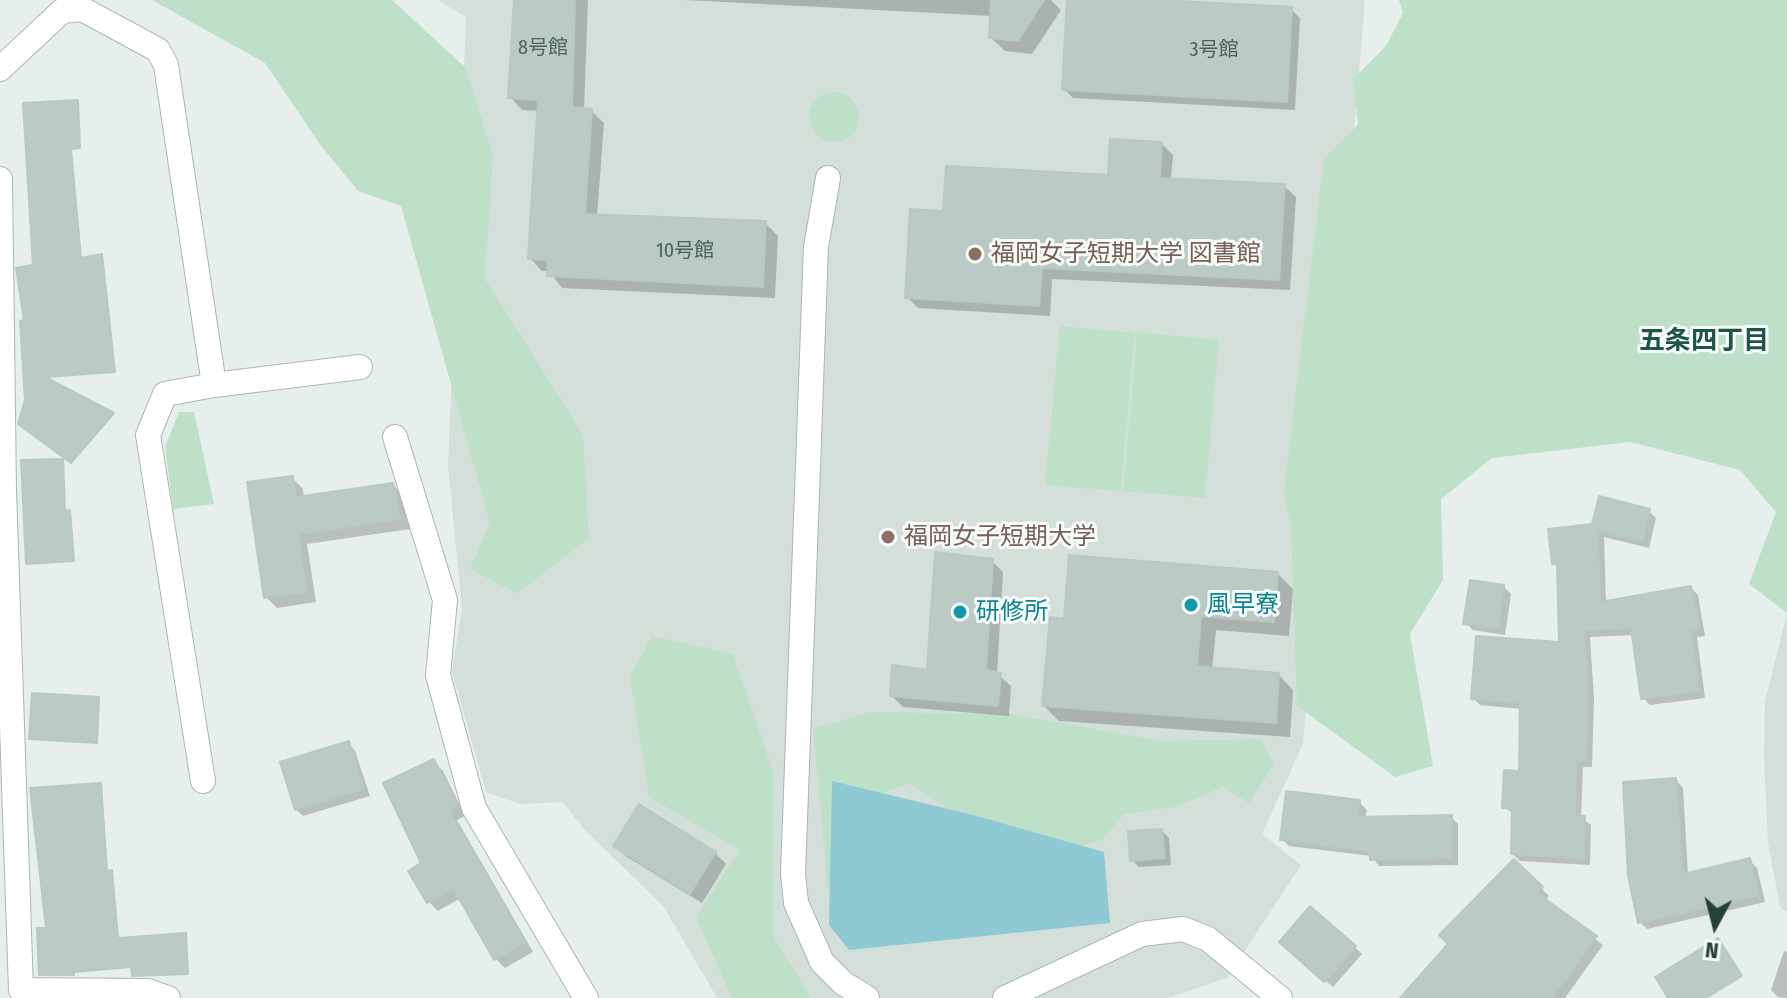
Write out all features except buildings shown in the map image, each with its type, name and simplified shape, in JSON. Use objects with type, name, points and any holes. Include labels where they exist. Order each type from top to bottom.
[{"type":"street","points":[[0,69],[62,11],[82,9],[163,57],[214,385]]},
{"type":"street","points":[[828,178],[816,247],[793,874],[796,903],[822,962],[843,983],[867,998]]},
{"type":"street","points":[[0,179],[10,991],[148,991],[168,998]]},
{"type":"street","points":[[203,781],[148,435],[165,394],[360,367]]},
{"type":"street","points":[[395,437],[445,600],[438,675],[474,808],[586,998]]},
{"type":"street","points":[[1005,998],[1142,934],[1183,929],[1208,939],[1280,998]]},
{"type":"shaded area","name":"福岡女子短期大学","points":[[438,0],[1365,0],[1303,744],[1262,834],[1301,865],[1227,978],[1168,998],[717,998],[664,907],[584,829],[563,802],[520,804],[486,792],[452,671],[462,609],[448,466],[466,17]]},
{"type":"shaded area","points":[[1787,613],[1787,912],[1780,907],[1768,843],[1764,756],[1765,701]]},
{"type":"green space","points":[[152,0],[392,0],[466,68],[493,156],[485,279],[583,435],[589,538],[517,593],[470,569],[490,523],[401,206],[358,191],[319,143],[265,63]]},
{"type":"green space","points":[[1399,0],[1787,0],[1787,613],[1749,584],[1776,512],[1740,470],[1630,442],[1492,458],[1441,499],[1443,580],[1410,634],[1433,766],[1395,777],[1297,706],[1291,529],[1284,490],[1324,158],[1358,125],[1353,79],[1386,46],[1403,13]]},
{"type":"green space","points":[[834,92],[852,99],[859,117],[852,135],[834,142],[816,135],[809,117],[816,99]]},
{"type":"green space","points":[[1060,326],[1135,333],[1121,491],[1045,485]]},
{"type":"green space","points":[[1137,332],[1219,340],[1205,498],[1123,491]]},
{"type":"green space","points":[[179,412],[194,412],[214,504],[173,509],[165,447]]},
{"type":"green space","points":[[652,636],[733,654],[774,775],[774,937],[811,998],[732,998],[696,917],[740,850],[649,797],[630,676]]},
{"type":"green space","points":[[870,712],[1011,714],[1162,741],[1260,739],[1274,764],[1249,803],[1223,787],[1175,807],[1124,814],[1102,840],[1059,851],[990,837],[910,783],[855,804],[876,931],[828,889],[813,729]]},
{"type":"water","points":[[832,781],[973,815],[1104,852],[1110,923],[849,950],[829,925]]},
{"type":"place","name":"福岡女子短期大学 図書館","points":[[975,254]]},
{"type":"place","name":"福岡女子短期大学","points":[[888,537]]},
{"type":"place","name":"風早寮","points":[[1191,605]]},
{"type":"place","name":"研修所","points":[[960,612]]},
{"type":"district","name":"五条四丁目","points":[[1704,342]]}]
